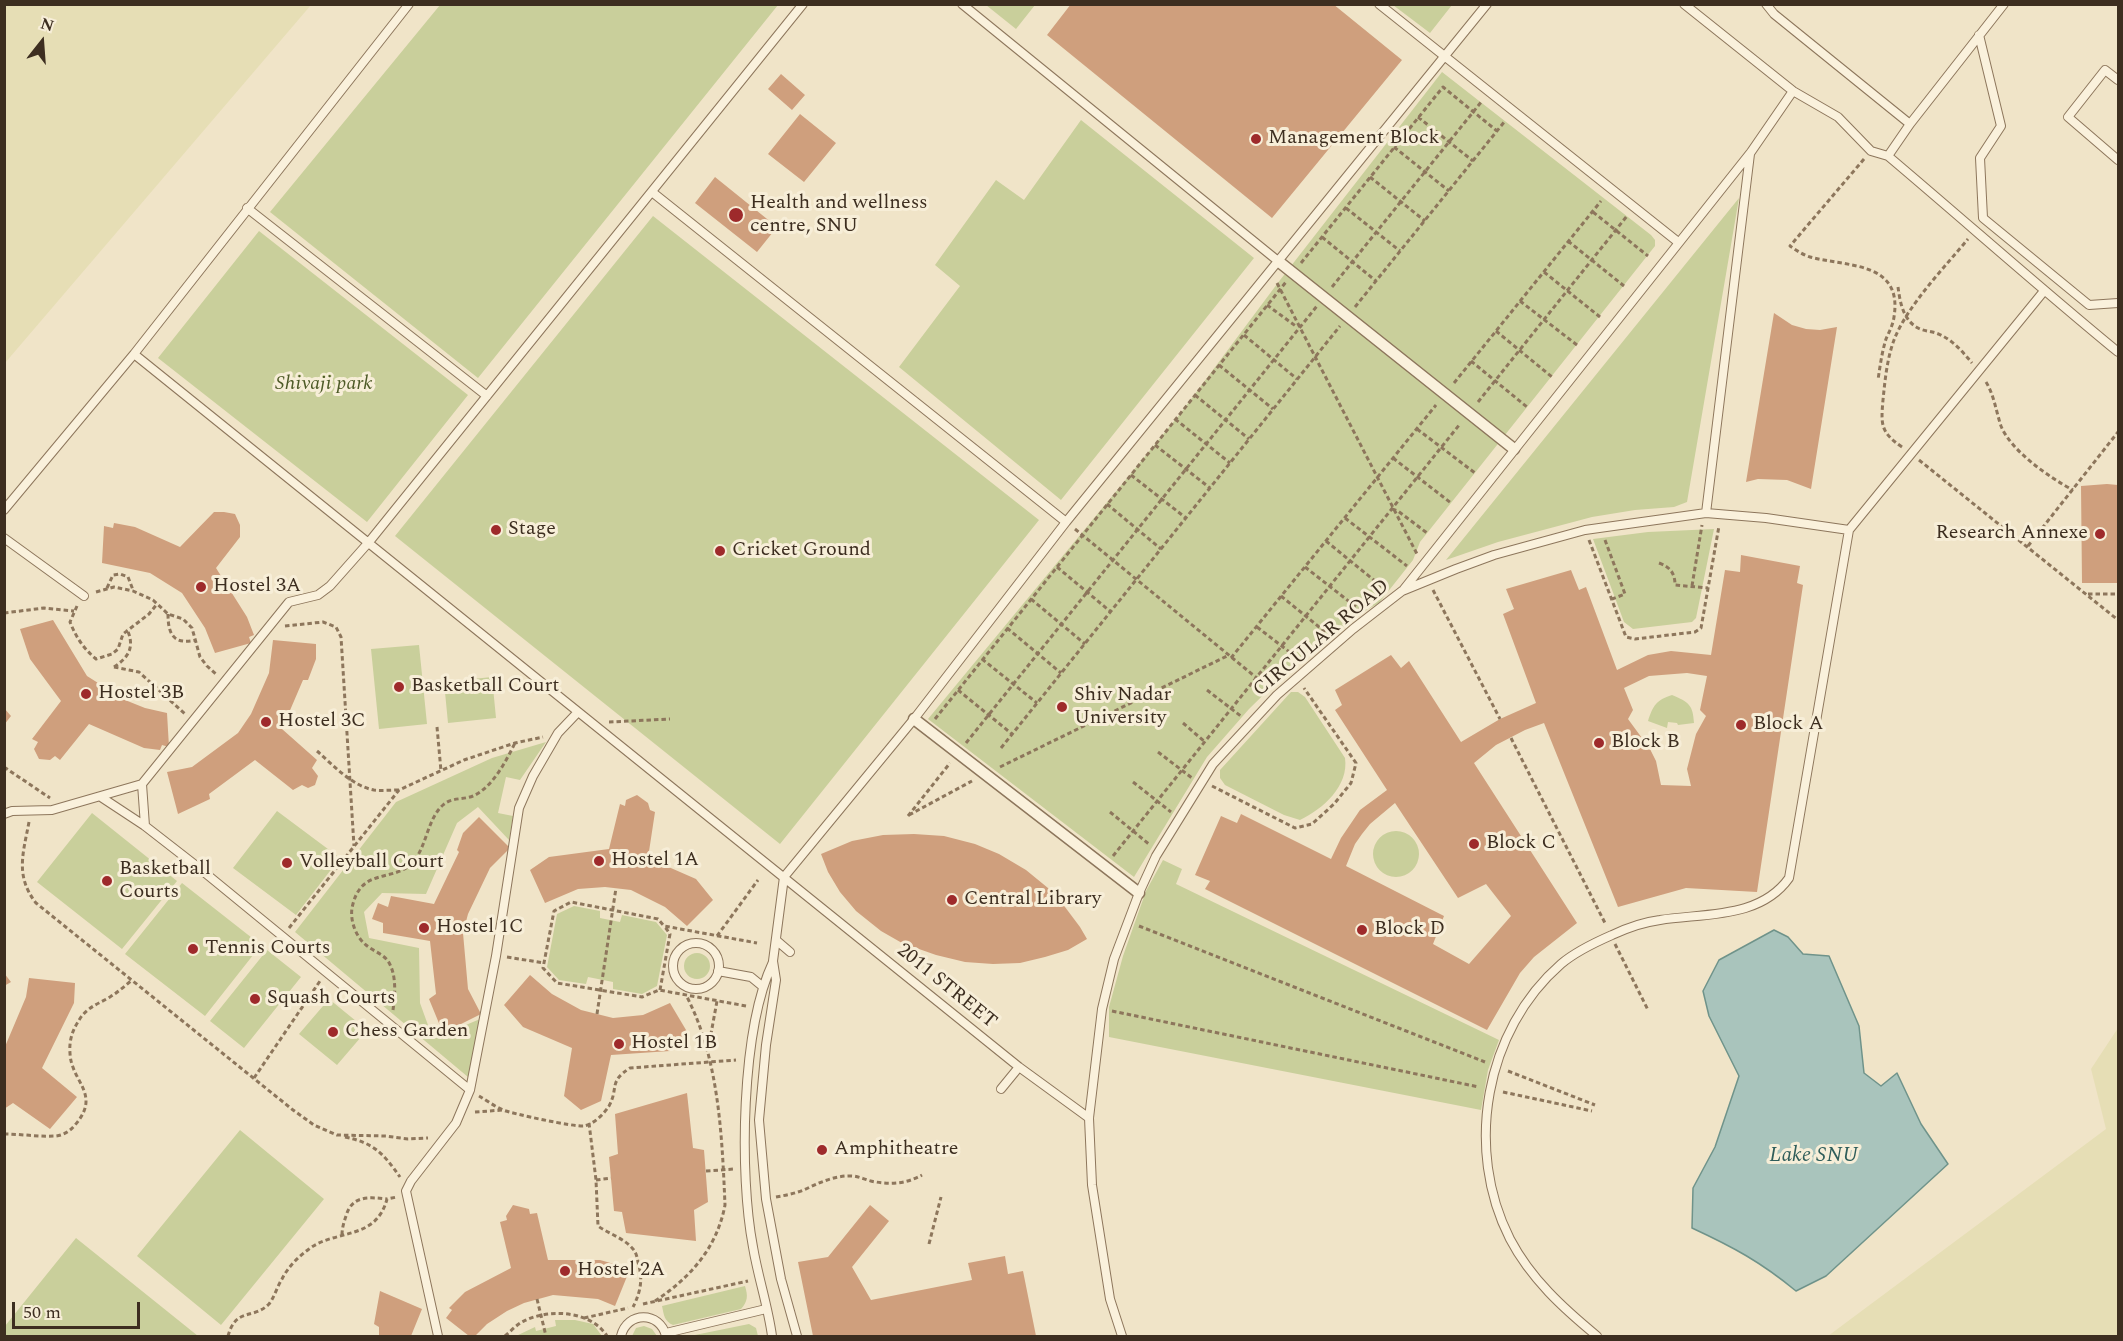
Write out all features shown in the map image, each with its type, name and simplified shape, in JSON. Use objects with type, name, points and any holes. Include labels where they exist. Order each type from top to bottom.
[{"type":"street","points":[[1278,261],[1514,449]]},
{"type":"street","points":[[914,719],[1139,893]]},
{"type":"lane","points":[[4,510],[134,354],[409,4]]},
{"type":"lane","points":[[4,814],[12,811],[52,810],[142,784],[289,602],[318,595],[330,586],[369,542],[803,4]]},
{"type":"lane","points":[[962,4],[1278,261]]},
{"type":"lane","points":[[1379,4],[1678,242]]},
{"type":"lane","points":[[772,1336],[752,1246],[747,1203],[745,1119],[757,1008],[762,986],[773,961],[784,877],[914,719],[1066,522],[1487,4]]},
{"type":"lane","points":[[1684,4],[1793,92],[1838,117],[1870,151],[1888,156],[2118,352]]},
{"type":"lane","points":[[1766,4],[1774,15],[1910,124]]},
{"type":"lane","points":[[1888,156],[1910,124],[2004,4]]},
{"type":"lane","points":[[1979,35],[2001,126],[1980,158],[1983,218],[2089,305],[2118,303]]},
{"type":"lane","points":[[2118,80],[2105,70],[2068,117],[2118,160]]},
{"type":"lane","points":[[1398,594],[1750,152],[1793,92]]},
{"type":"lane","points":[[1706,513],[1750,152]]},
{"type":"lane","points":[[652,192],[1066,522]]},
{"type":"lane","points":[[247,208],[486,396]]},
{"type":"lane","points":[[1597,1336],[1556,1301],[1528,1268],[1510,1238],[1499,1211],[1484,1147],[1490,1090],[1508,1033],[1536,990],[1562,963],[1611,935],[1658,920],[1733,911],[1769,897],[1781,889],[1789,878],[1849,530],[2044,291]]},
{"type":"lane","name":"2011 STREET","points":[[134,354],[1019,1067],[1089,1118]]},
{"type":"lane","name":"CIRCULAR ROAD","points":[[1122,1336],[1110,1299],[1092,1185],[1089,1118],[1102,1009],[1126,921],[1158,852],[1214,764],[1250,724],[1308,667],[1398,594],[1494,555],[1585,530],[1706,513],[1766,518],[1849,530]]},
{"type":"lane","points":[[4,538],[84,597]]},
{"type":"lane","points":[[438,1336],[407,1193],[411,1181],[456,1123],[470,1090],[501,931],[519,808],[533,776],[558,733],[578,712]]},
{"type":"lane","points":[[142,784],[145,826]]},
{"type":"lane","points":[[101,797],[145,826],[200,868],[470,1090]]},
{"type":"lane","points":[[776,940],[790,952]]},
{"type":"lane","points":[[701,943],[714,951],[720,965],[718,971],[715,980],[710,985],[695,989],[676,978],[673,963],[675,956],[686,945],[701,943]]},
{"type":"lane","points":[[773,961],[776,980],[766,1045],[759,1120],[766,1199],[781,1279],[797,1336]]},
{"type":"lane","points":[[718,971],[751,977],[762,986]]},
{"type":"lane","points":[[1001,1089],[1019,1067]]},
{"type":"lane","points":[[621,1336],[629,1321],[643,1317],[657,1321],[666,1335],[766,1309]]},
{"type":"path","points":[[927,729],[1443,87],[1497,131]]},
{"type":"path","points":[[1489,92],[908,816],[985,774],[1230,656],[1257,627],[1601,201]]},
{"type":"path","points":[[1418,117],[1473,161]]},
{"type":"path","points":[[1001,748],[1506,120]]},
{"type":"path","points":[[1394,147],[1449,191]]},
{"type":"path","points":[[1870,151],[1790,246],[1809,256],[1843,262],[1876,272],[1891,286],[1894,318],[1881,361],[1878,380]]},
{"type":"path","points":[[1370,177],[1425,221]]},
{"type":"path","points":[[1104,867],[1634,207]]},
{"type":"path","points":[[1346,208],[1400,251]]},
{"type":"path","points":[[1593,212],[1648,256]]},
{"type":"path","points":[[1976,230],[1906,317],[1894,339],[1888,361],[1882,427],[1889,439],[1911,454],[2118,620]]},
{"type":"path","points":[[1322,237],[1376,281]]},
{"type":"path","points":[[1568,242],[1624,286]]},
{"type":"path","points":[[1270,271],[1422,565]]},
{"type":"path","points":[[1544,272],[1600,317]]},
{"type":"path","points":[[1898,287],[1900,303],[1906,317],[1917,328],[1937,333],[1954,343],[1973,364],[1975,374],[1987,383],[2002,428],[2012,445],[2058,482],[2073,490]]},
{"type":"path","points":[[1520,301],[1577,345]]},
{"type":"path","points":[[1267,305],[1299,328]]},
{"type":"path","points":[[1496,331],[1552,377]]},
{"type":"path","points":[[1244,335],[1298,379]]},
{"type":"path","points":[[1472,362],[1527,407]]},
{"type":"path","points":[[1219,365],[1273,409]]},
{"type":"path","points":[[1195,395],[1250,439]]},
{"type":"path","points":[[1175,420],[1230,463]]},
{"type":"path","points":[[1417,429],[1474,473]]},
{"type":"path","points":[[2027,546],[2118,432]]},
{"type":"path","points":[[1155,445],[1210,488]]},
{"type":"path","points":[[1393,458],[1451,503]]},
{"type":"path","points":[[1131,475],[1186,519]]},
{"type":"path","points":[[1107,504],[1161,549]]},
{"type":"path","points":[[1392,509],[1427,533]]},
{"type":"path","points":[[1585,530],[1626,637],[1635,639],[1699,631],[1721,514]]},
{"type":"path","points":[[1345,518],[1416,573]]},
{"type":"path","points":[[1066,522],[1277,695]]},
{"type":"path","points":[[1692,587],[1702,525]]},
{"type":"path","points":[[1603,535],[1625,594],[1612,599]]},
{"type":"path","points":[[1326,541],[1350,561],[1398,594]]},
{"type":"path","points":[[1659,563],[1665,565],[1673,573],[1675,585],[1708,588]]},
{"type":"path","points":[[1057,567],[1111,612]]},
{"type":"path","points":[[1305,567],[1368,617]]},
{"type":"path","points":[[133,591],[128,577],[120,574],[113,575],[107,588],[133,591],[157,604],[168,614],[183,619],[192,628],[200,657],[207,666],[226,681]]},
{"type":"path","points":[[1428,580],[1500,719]]},
{"type":"path","points":[[2086,594],[2118,594]]},
{"type":"path","points":[[1281,596],[1337,642]]},
{"type":"path","points":[[84,597],[74,611],[70,622],[75,637],[85,650],[96,658],[112,654],[118,649],[127,629],[149,614],[157,604]]},
{"type":"path","points":[[1031,599],[1085,644]]},
{"type":"path","points":[[4,613],[44,608],[74,611]]},
{"type":"path","points":[[168,614],[168,629],[172,636],[179,641],[196,640]]},
{"type":"path","points":[[268,629],[323,622],[336,627],[340,637],[354,848]]},
{"type":"path","points":[[1257,627],[1308,667]]},
{"type":"path","points":[[1007,628],[1061,674]]},
{"type":"path","points":[[127,629],[132,644],[130,651],[126,658],[114,667],[139,672],[194,721]]},
{"type":"path","points":[[982,659],[1037,703]]},
{"type":"path","points":[[1158,752],[1201,783],[1294,828],[1312,824],[1334,804],[1350,783],[1356,763],[1297,677]]},
{"type":"path","points":[[958,690],[1012,734]]},
{"type":"path","points":[[1207,690],[1250,724]]},
{"type":"path","points":[[592,723],[670,719]]},
{"type":"path","points":[[1183,723],[1205,742]]},
{"type":"path","points":[[437,726],[441,771]]},
{"type":"path","points":[[317,751],[363,786],[374,790],[399,790],[464,760],[515,743],[558,733]]},
{"type":"path","points":[[1511,738],[1648,1010]]},
{"type":"path","points":[[391,1024],[395,996],[394,975],[388,962],[360,939],[353,926],[352,910],[357,895],[367,883],[411,864],[434,816],[443,805],[454,799],[472,796],[484,789],[505,762],[515,743]]},
{"type":"path","points":[[4,766],[35,790],[52,800],[69,805]]},
{"type":"path","points":[[1133,782],[1179,819]]},
{"type":"path","points":[[283,936],[399,790]]},
{"type":"path","points":[[31,812],[22,869],[24,885],[36,903],[314,1125],[337,1135],[364,1141],[378,1150],[403,1181],[407,1193],[387,1199],[359,1198],[352,1203],[345,1217],[342,1235]]},
{"type":"path","points":[[1110,812],[1158,852]]},
{"type":"path","points":[[717,936],[758,880]]},
{"type":"path","points":[[597,1014],[616,888]]},
{"type":"path","points":[[659,990],[670,934],[658,919],[571,902],[554,911],[543,968],[557,983],[642,997],[659,990],[746,1006]]},
{"type":"path","points":[[1126,921],[1595,1105]]},
{"type":"path","points":[[466,923],[501,931]]},
{"type":"path","points":[[664,926],[757,943]]},
{"type":"path","points":[[496,956],[544,963]]},
{"type":"path","points":[[254,1078],[326,972]]},
{"type":"path","points":[[4,1134],[56,1136],[65,1134],[79,1121],[87,1095],[72,1064],[70,1053],[74,1029],[79,1018],[87,1010],[132,980]]},
{"type":"path","points":[[655,1301],[668,1293],[694,1269],[709,1248],[722,1219],[724,1205],[723,1170],[711,1061],[686,995]]},
{"type":"path","points":[[708,1052],[717,1001]]},
{"type":"path","points":[[1102,1009],[1592,1111]]},
{"type":"path","points":[[456,1123],[470,1113],[503,1110],[584,1126],[598,1119],[609,1105],[614,1084],[619,1075],[630,1068],[738,1060]]},
{"type":"path","points":[[470,1090],[503,1110]]},
{"type":"path","points":[[589,1124],[596,1180],[598,1226],[608,1234],[623,1240],[635,1250],[642,1283],[633,1307]]},
{"type":"path","points":[[337,1135],[432,1138]]},
{"type":"path","points":[[706,1172],[736,1169]]},
{"type":"path","points":[[766,1199],[794,1193],[820,1181],[842,1176],[856,1176],[876,1182],[892,1183],[910,1182],[922,1175]]},
{"type":"path","points":[[596,1180],[611,1178]]},
{"type":"path","points":[[929,1244],[941,1197]]},
{"type":"path","points":[[228,1336],[232,1325],[240,1316],[262,1309],[270,1303],[289,1268],[311,1247],[364,1228],[382,1212],[387,1199]]},
{"type":"path","points":[[584,1318],[750,1281]]},
{"type":"path","points":[[537,1299],[546,1336]]},
{"type":"path","points":[[505,1336],[524,1321],[541,1316],[569,1314],[584,1318],[600,1327],[607,1336]]},
{"type":"shaded area","points":[[4,5],[311,5],[5,363]]},
{"type":"shaded area","points":[[2118,1028],[2118,1336],[1828,1336],[2106,1129],[2091,1069]]},
{"type":"green space","points":[[440,5],[778,5],[478,378],[270,212]]},
{"type":"green space","points":[[986,5],[1035,5],[1016,29]]},
{"type":"green space","points":[[1393,5],[1452,5],[1430,33]]},
{"type":"green space","points":[[1442,72],[1651,235],[1655,240],[1655,246],[1420,542],[1413,560],[1379,603],[1363,612],[1299,660],[1249,709],[1207,757],[1134,877],[928,719],[1180,414],[1277,284]]},
{"type":"green space","points":[[1081,120],[1254,258],[1061,500],[899,367],[960,286],[935,265],[996,180],[1024,200]]},
{"type":"green space","points":[[1739,198],[1687,502],[1674,507],[1592,517],[1498,542],[1446,560]]},
{"type":"green space","points":[[653,216],[1039,520],[780,844],[395,536]]},
{"type":"green space","name":"Shivaji park","points":[[259,231],[468,395],[367,522],[158,358]]},
{"type":"green space","points":[[1714,529],[1696,618],[1692,622],[1633,629],[1624,622],[1593,539],[1648,532]]},
{"type":"green space","name":"Basketball Court","points":[[419,645],[427,724],[379,729],[371,649]]},
{"type":"green space","points":[[492,677],[496,718],[448,723],[444,682]]},
{"type":"green space","points":[[1291,692],[1298,692],[1305,697],[1345,758],[1343,778],[1339,787],[1317,810],[1300,820],[1284,815],[1225,785],[1220,778],[1220,770]]},
{"type":"green space","points":[[1672,695],[1689,705],[1693,712],[1694,723],[1678,725],[1668,722],[1667,728],[1648,721],[1656,704]]},
{"type":"green space","points":[[546,742],[520,780],[506,777],[498,813],[513,816],[509,840],[478,807],[457,823],[426,894],[382,893],[364,912],[369,938],[419,948],[420,1003],[433,1039],[480,1019],[468,1077],[295,932],[396,802],[492,758]]},
{"type":"green space","name":"Volleyball Court","points":[[277,811],[340,858],[296,915],[233,868]]},
{"type":"green space","name":"Basketball Courts","points":[[92,813],[177,881],[122,949],[37,882]]},
{"type":"green space","points":[[1396,831],[1405,832],[1412,838],[1418,845],[1418,863],[1412,870],[1405,876],[1396,877],[1387,876],[1380,870],[1374,863],[1373,854],[1374,845],[1380,838],[1387,832]]},
{"type":"green space","points":[[1163,860],[1182,869],[1176,884],[1499,1040],[1488,1070],[1481,1110],[1109,1037],[1109,1007],[1123,956],[1146,891]]},
{"type":"green space","name":"Tennis Courts","points":[[182,883],[261,945],[205,1016],[125,954]]},
{"type":"green space","points":[[574,906],[600,911],[600,918],[620,922],[622,915],[656,922],[667,935],[657,986],[642,994],[613,989],[613,982],[588,977],[586,984],[559,980],[547,967],[557,914]]},
{"type":"green space","name":"Squash Courts","points":[[267,950],[301,977],[244,1048],[210,1021]]},
{"type":"green space","points":[[697,953],[706,957],[710,966],[706,975],[697,979],[688,975],[684,966],[688,957]]},
{"type":"green space","name":"Chess Garden","points":[[329,999],[367,1030],[337,1065],[299,1034]]},
{"type":"green space","points":[[240,1130],[324,1199],[221,1325],[137,1256]]},
{"type":"green space","points":[[76,1238],[198,1336],[5,1336],[5,1326]]},
{"type":"green space","points":[[745,1286],[747,1298],[741,1309],[673,1325],[665,1317],[662,1306]]},
{"type":"green space","points":[[555,1320],[575,1320],[593,1324],[602,1336],[516,1336],[535,1327],[536,1331],[556,1326]]},
{"type":"green space","points":[[749,1324],[756,1328],[758,1336],[690,1336]]},
{"type":"green space","points":[[644,1326],[652,1329],[657,1336],[632,1336],[636,1328]]},
{"type":"water","name":"Lake SNU","points":[[1774,930],[1788,937],[1803,954],[1829,956],[1859,1026],[1864,1073],[1881,1086],[1897,1073],[1921,1124],[1948,1164],[1826,1276],[1796,1291],[1746,1256],[1692,1228],[1693,1188],[1715,1147],[1739,1076],[1709,1016],[1703,991],[1719,960]]},
{"type":"building","name":"Management Block","points":[[1071,4],[1333,4],[1402,60],[1272,218],[1047,35]]},
{"type":"building","points":[[781,74],[805,95],[792,110],[768,89]]},
{"type":"building","points":[[800,114],[836,143],[804,182],[768,154]]},
{"type":"building","name":"Health and wellness centre, SNU","points":[[715,177],[777,227],[757,252],[695,203]]},
{"type":"building","points":[[1774,313],[1792,325],[1806,329],[1820,330],[1837,327],[1811,489],[1787,480],[1758,479],[1746,482]]},
{"type":"building","name":"Research Annexe","points":[[2118,485],[2118,583],[2082,583],[2081,486]]},
{"type":"building","name":"Hostel 3A","points":[[214,512],[235,514],[240,525],[240,537],[216,568],[247,617],[254,635],[249,637],[251,643],[215,653],[205,628],[182,593],[150,573],[102,563],[104,526],[113,528],[114,523],[135,527],[180,547]]},
{"type":"building","points":[[1741,555],[1800,566],[1797,583],[1803,585],[1757,892],[1686,888],[1618,907],[1544,723],[1496,745],[1474,763],[1577,923],[1534,957],[1520,973],[1487,1030],[1205,889],[1210,881],[1195,875],[1221,816],[1237,823],[1241,814],[1331,859],[1341,838],[1360,810],[1387,790],[1335,710],[1342,705],[1335,690],[1391,655],[1401,668],[1409,661],[1461,742],[1500,719],[1536,703],[1503,614],[1514,609],[1506,589],[1571,570],[1579,590],[1586,587],[1617,670],[1648,655],[1671,651],[1711,655],[1725,570],[1740,572]],"holes":[[[1687,673],[1707,676],[1700,710],[1706,716],[1696,734],[1687,769],[1691,786],[1661,785],[1656,761],[1628,719],[1633,710],[1624,688],[1649,676]],[[1395,803],[1458,898],[1486,884],[1511,916],[1469,964],[1433,944],[1444,916],[1346,866],[1362,834],[1370,824]]]},
{"type":"building","name":"Hostel 3B","points":[[53,620],[87,676],[125,700],[167,713],[169,747],[162,745],[160,750],[144,748],[89,724],[60,760],[55,756],[50,760],[39,759],[34,749],[38,742],[32,739],[61,701],[30,659],[20,629]]},
{"type":"building","name":"Hostel 3C","points":[[273,640],[316,644],[316,659],[308,680],[303,680],[282,729],[317,760],[312,768],[318,776],[315,785],[308,788],[302,785],[293,790],[255,760],[209,794],[210,799],[178,814],[167,772],[192,767],[238,733],[251,714],[269,673]]},
{"type":"building","points":[[4,708],[11,716],[4,725]]},
{"type":"building","name":"Hostel 1A","points":[[637,795],[648,803],[650,810],[655,812],[648,858],[696,879],[713,900],[687,926],[665,907],[631,890],[605,887],[578,889],[545,903],[530,870],[549,857],[609,849],[620,804],[625,806],[626,800]]},
{"type":"building","name":"Hostel 1C","points":[[479,817],[510,848],[490,868],[468,914],[463,933],[468,989],[481,1014],[443,1033],[429,999],[436,994],[430,941],[383,933],[383,923],[372,919],[378,903],[388,907],[391,896],[434,904],[459,852],[457,850],[463,833]]},
{"type":"building","name":"Central Library","points":[[883,835],[944,836],[975,844],[999,854],[1026,870],[1048,888],[1065,907],[1087,939],[1068,950],[1045,957],[1020,963],[993,964],[965,962],[936,955],[902,943],[881,931],[856,911],[840,892],[821,854],[852,841]]},
{"type":"building","points":[[4,973],[11,982],[4,986]]},
{"type":"building","name":"Hostel 1B","points":[[530,975],[552,994],[581,1010],[613,1018],[643,1015],[670,1003],[689,1035],[670,1051],[611,1055],[601,1101],[581,1110],[564,1096],[572,1048],[523,1027],[504,1005]]},
{"type":"building","points":[[29,978],[75,983],[74,1003],[42,1068],[77,1097],[50,1129],[13,1103],[4,1109],[4,1049],[26,997]]},
{"type":"building","points":[[687,1093],[693,1148],[704,1150],[708,1202],[694,1210],[696,1241],[626,1233],[622,1212],[614,1211],[609,1157],[618,1154],[615,1114]]},
{"type":"building","name":"Hostel 2A","points":[[513,1205],[529,1209],[530,1214],[537,1213],[548,1260],[600,1260],[614,1264],[628,1274],[615,1306],[598,1299],[553,1295],[524,1303],[507,1311],[487,1324],[475,1336],[469,1336],[446,1318],[452,1310],[449,1308],[465,1292],[511,1268],[500,1222],[507,1220],[506,1216]]},
{"type":"building","points":[[870,1205],[889,1221],[852,1267],[871,1300],[972,1280],[968,1263],[1005,1256],[1008,1274],[1023,1271],[1036,1336],[813,1336],[798,1262],[828,1257]]},
{"type":"building","points":[[380,1291],[422,1309],[411,1336],[379,1336],[379,1327],[374,1324]]},
{"type":"place","name":"Management Block","points":[[1256,139]]},
{"type":"place","name":"Health and wellness centre, SNU","points":[[736,215]]},
{"type":"place","name":"Stage","points":[[496,530]]},
{"type":"place","name":"Research Annexe","points":[[2100,534]]},
{"type":"place","name":"Cricket Ground","points":[[720,551]]},
{"type":"place","name":"Hostel 3A","points":[[201,587]]},
{"type":"place","name":"Basketball Court","points":[[399,687]]},
{"type":"place","name":"Hostel 3B","points":[[86,694]]},
{"type":"place","name":"Shiv Nadar University","points":[[1062,707]]},
{"type":"place","name":"Hostel 3C","points":[[266,722]]},
{"type":"place","name":"Block A","points":[[1741,725]]},
{"type":"place","name":"Block B","points":[[1599,743]]},
{"type":"place","name":"Block C","points":[[1474,844]]},
{"type":"place","name":"Hostel 1A","points":[[599,861]]},
{"type":"place","name":"Volleyball Court","points":[[287,863]]},
{"type":"place","name":"Basketball Courts","points":[[107,881]]},
{"type":"place","name":"Central Library","points":[[952,900]]},
{"type":"place","name":"Hostel 1C","points":[[424,928]]},
{"type":"place","name":"Block D","points":[[1362,930]]},
{"type":"place","name":"Tennis Courts","points":[[193,949]]},
{"type":"place","name":"Squash Courts","points":[[255,999]]},
{"type":"place","name":"Chess Garden","points":[[333,1032]]},
{"type":"place","name":"Hostel 1B","points":[[619,1044]]},
{"type":"place","name":"Amphitheatre","points":[[822,1150]]},
{"type":"place","name":"Hostel 2A","points":[[565,1271]]}]
